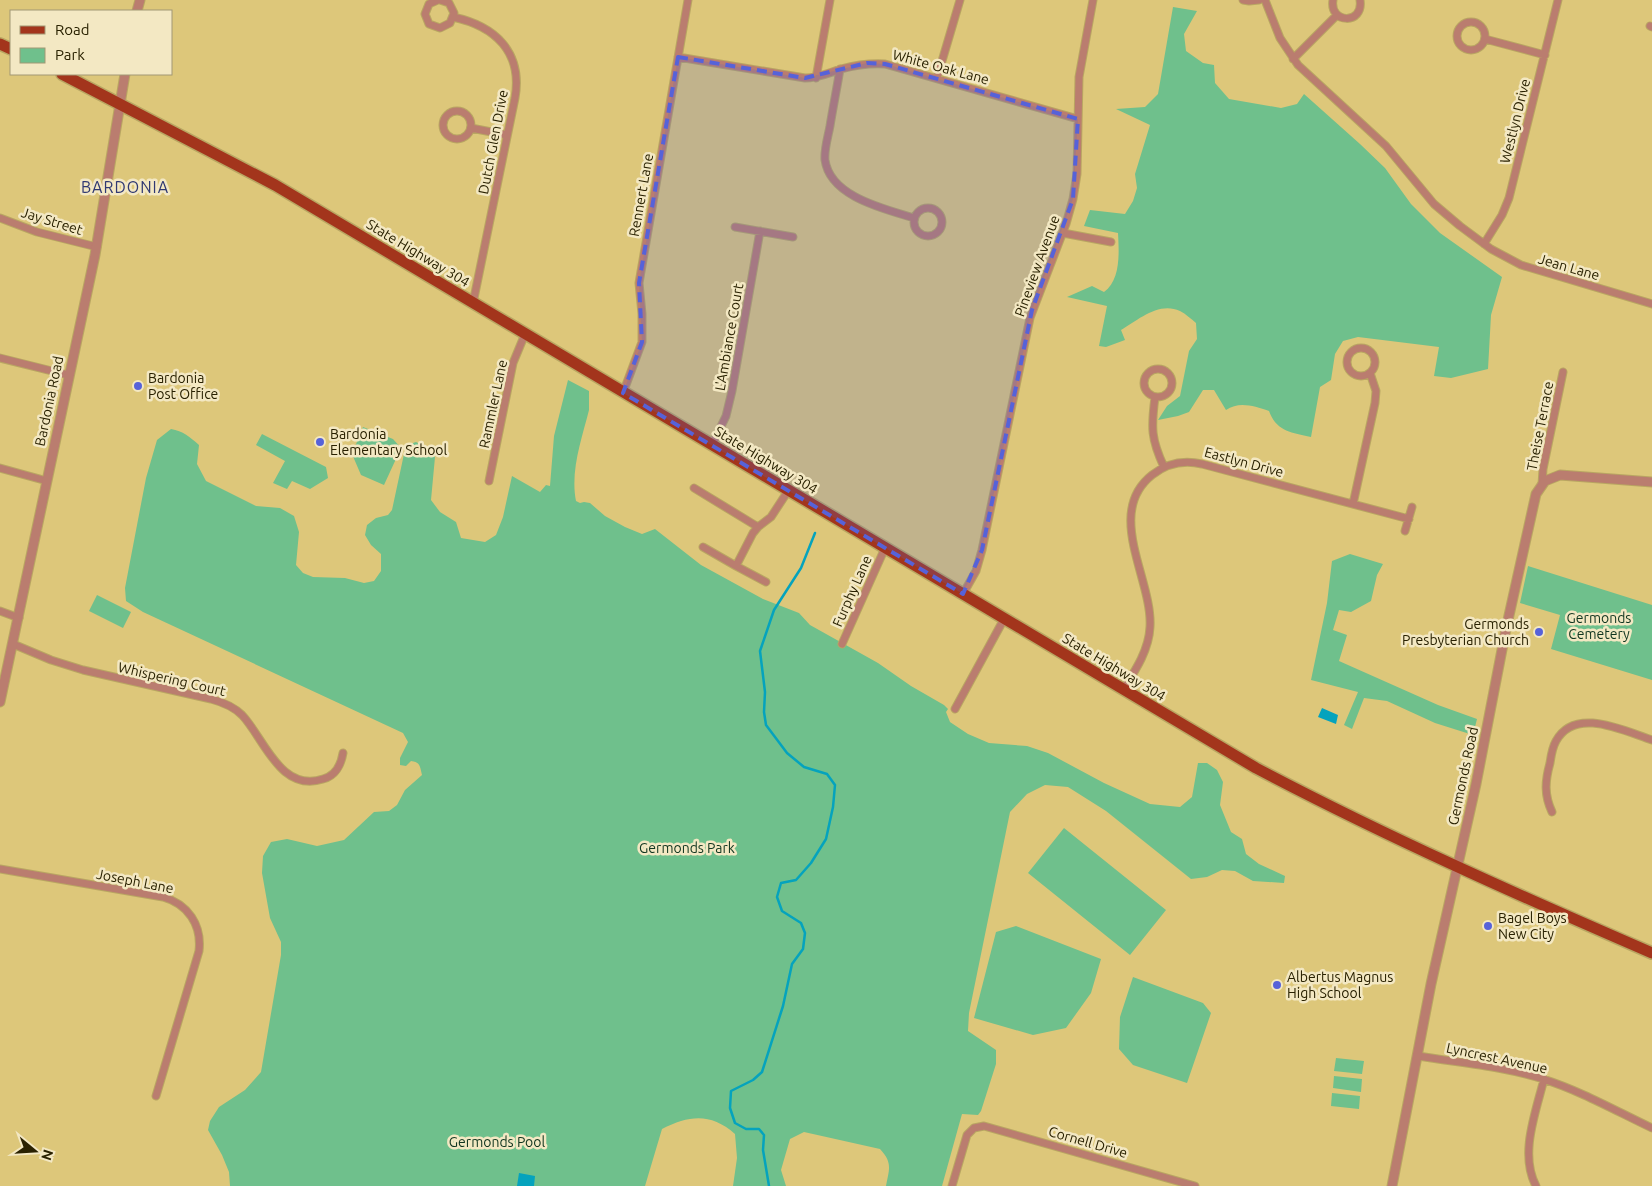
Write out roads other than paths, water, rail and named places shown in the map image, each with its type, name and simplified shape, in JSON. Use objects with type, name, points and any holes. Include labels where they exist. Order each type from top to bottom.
[{"type":"main road","name":"State Highway 304","points":[[64,75],[268,181],[1123,690],[1293,788],[1373,828],[1652,953]]},
{"type":"street","name":"Rennert Lane","points":[[623,393],[642,342],[639,283],[688,0]]},
{"type":"street","points":[[816,78],[830,0]]},
{"type":"street","points":[[937,78],[960,0]]},
{"type":"street","name":"Pineview Avenue","points":[[963,594],[976,571],[982,550],[1032,310],[1063,233],[1073,199],[1076,182],[1080,70],[1092,0]]},
{"type":"street","points":[[1243,0],[1259,0]]},
{"type":"street","points":[[1264,0],[1277,33],[1293,59],[1311,79],[1386,146],[1440,210],[1484,244]]},
{"type":"street","points":[[1333,0],[1332,6],[1337,15],[1346,19],[1356,16],[1361,8],[1360,0]]},
{"type":"street","name":"Westlyn Drive","points":[[1484,244],[1502,215],[1509,198],[1558,0]]},
{"type":"street","points":[[446,1],[451,6],[453,17],[450,23],[444,27],[436,28],[429,24],[426,18],[427,7],[432,2],[446,1]]},
{"type":"street","points":[[1293,59],[1337,15]]},
{"type":"street","name":"Dutch Glen Drive","points":[[453,17],[470,20],[498,37],[510,54],[515,68],[516,83],[507,135],[473,303]]},
{"type":"street","points":[[1475,22],[1483,29],[1485,39],[1480,47],[1474,50],[1467,50],[1462,48],[1458,42],[1457,32],[1463,24],[1475,22]]},
{"type":"street","points":[[1485,39],[1545,55]]},
{"type":"street","name":"White Oak Lane","points":[[678,57],[798,78],[816,78],[840,69],[867,63],[885,64],[1078,119]]},
{"type":"street","points":[[840,69],[825,154],[828,170],[843,188],[861,200],[874,206],[914,218]]},
{"type":"street","name":"Bardonia Road","points":[[0,698],[19,618],[68,375],[97,246],[125,75]]},
{"type":"street","points":[[453,112],[460,112],[469,118],[471,128],[465,137],[454,139],[447,135],[443,125],[447,116],[453,112]]},
{"type":"street","points":[[471,128],[507,135]]},
{"type":"street","points":[[923,208],[934,209],[941,217],[941,228],[933,235],[922,235],[915,228],[914,218],[917,212],[923,208]]},
{"type":"street","name":"Jay Street","points":[[0,218],[37,232],[97,246]]},
{"type":"street","points":[[735,226],[794,237]]},
{"type":"street","name":"L'Ambiance Court","points":[[712,445],[724,422],[731,397],[760,231]]},
{"type":"street","points":[[1063,233],[1111,242]]},
{"type":"street","name":"Jean Lane","points":[[1484,244],[1506,258],[1530,269],[1652,304]]},
{"type":"street","name":"Rammler Lane","points":[[489,481],[513,364],[525,334]]},
{"type":"street","points":[[1353,504],[1376,391],[1370,373],[1375,364],[1372,353],[1362,348],[1351,351],[1346,362],[1350,372],[1359,376],[1370,373]]},
{"type":"street","points":[[0,358],[68,375]]},
{"type":"street","points":[[1160,369],[1169,374],[1172,384],[1167,394],[1156,397],[1146,391],[1144,381],[1150,371],[1160,369]]},
{"type":"street","name":"Theise Terrace","points":[[1542,484],[1543,469],[1563,372]]},
{"type":"street","points":[[1156,397],[1153,437],[1164,467]]},
{"type":"street","name":"Eastlyn Drive","points":[[1123,690],[1144,652],[1150,628],[1149,614],[1132,533],[1131,512],[1134,500],[1141,487],[1150,477],[1164,467],[1185,462],[1202,464],[1408,519]]},
{"type":"street","points":[[0,468],[47,482]]},
{"type":"street","points":[[1542,484],[1551,478],[1563,474],[1652,482]]},
{"type":"street","name":"Germonds Road","points":[[1392,1186],[1436,958],[1476,784],[1514,590],[1535,497],[1542,484]]},
{"type":"street","points":[[694,488],[758,527]]},
{"type":"street","points":[[736,566],[758,527],[771,518],[788,491]]},
{"type":"street","points":[[1405,531],[1412,507]]},
{"type":"street","points":[[703,547],[766,582]]},
{"type":"street","name":"Furphy Lane","points":[[842,644],[885,548]]},
{"type":"street","points":[[0,611],[19,618]]},
{"type":"street","points":[[955,709],[1004,619]]},
{"type":"street","name":"Whispering Court","points":[[13,644],[51,660],[88,672],[224,703],[246,719],[278,766],[298,779],[316,781],[326,778],[338,768],[343,753]]},
{"type":"street","points":[[1552,812],[1546,797],[1545,782],[1553,747],[1566,729],[1576,724],[1597,723],[1652,740]]},
{"type":"street","name":"Joseph Lane","points":[[0,870],[163,898],[179,903],[191,915],[199,933],[199,950],[156,1096]]},
{"type":"street","name":"Lyncrest Avenue","points":[[1418,1056],[1522,1073],[1544,1079],[1652,1128]]},
{"type":"street","points":[[1536,1186],[1528,1164],[1529,1144],[1544,1079]]},
{"type":"street","name":"Cornell Drive","points":[[952,1186],[967,1135],[974,1128],[988,1126],[1195,1186]]},
{"type":"water","points":[[1322,708],[1338,715],[1336,724],[1318,717]]},
{"type":"water","points":[[519,1173],[535,1176],[534,1186],[517,1186]]},
{"type":"waterway","points":[[769,1186],[763,1150],[764,1135],[759,1129],[746,1129],[735,1123],[730,1108],[731,1091],[753,1080],[762,1072],[783,1006],[792,964],[803,949],[805,933],[801,923],[782,911],[777,897],[781,883],[796,880],[811,863],[826,839],[833,807],[835,785],[827,774],[804,767],[787,753],[766,725],[764,712],[765,692],[760,651],[774,610],[801,568],[815,533]]},
{"type":"place","name":"Bardonia Post Office","points":[[138,386]]},
{"type":"place","name":"Bardonia Elementary School","points":[[320,442]]},
{"type":"place","name":"Germonds Presbyterian Church","points":[[1539,632]]},
{"type":"place","name":"Bagel Boys New City","points":[[1488,926]]},
{"type":"place","name":"Albertus Magnus High School","points":[[1277,985]]},
{"type":"district","name":"BARDONIA","points":[[125,187]]},
{"type":"park label","name":"Germonds Cemetery","points":[[1599,626]]},
{"type":"park label","name":"Germonds Park","points":[[687,848]]},
{"type":"park label","name":"Germonds Pool","points":[[497,1142]]}]
